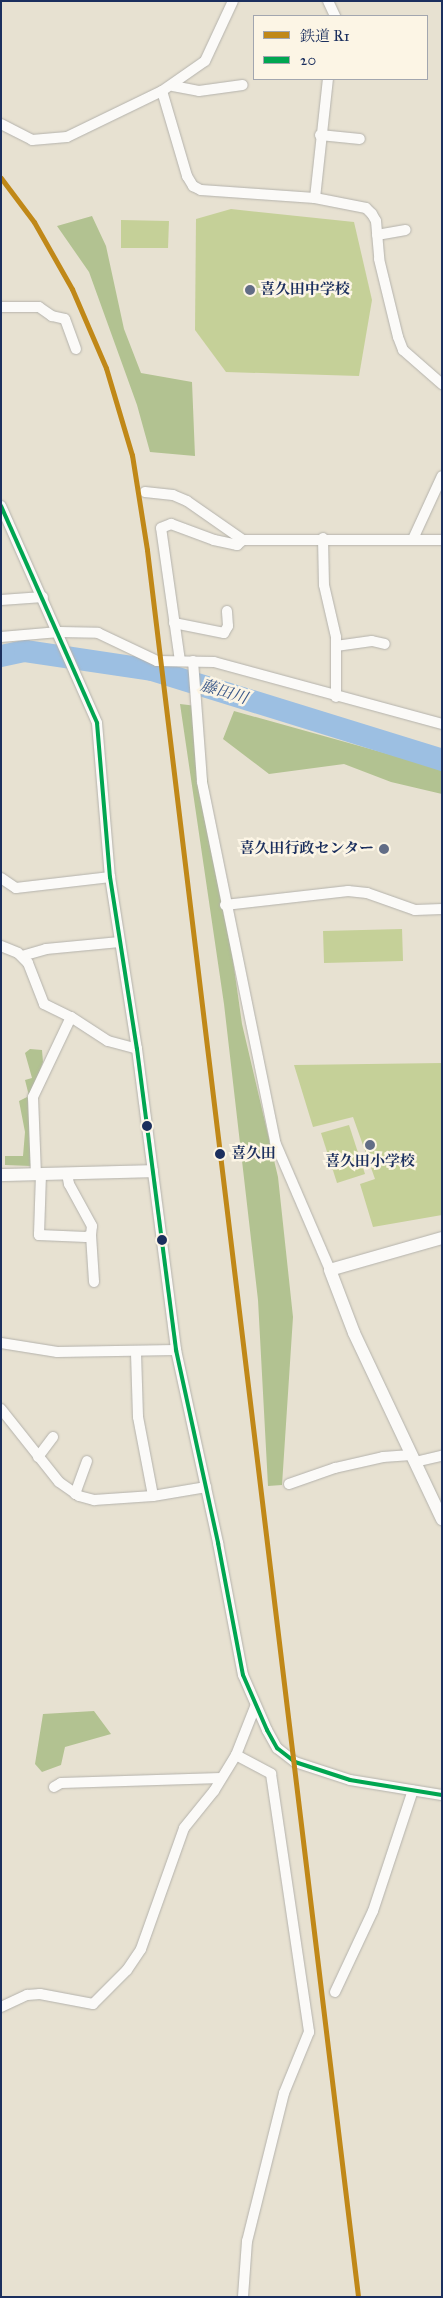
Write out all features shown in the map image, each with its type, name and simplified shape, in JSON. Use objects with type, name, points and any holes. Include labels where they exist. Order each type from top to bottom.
[{"type":"street","points":[[1,124],[32,140],[67,137],[173,86],[205,61],[233,1]]},
{"type":"street","points":[[328,1],[335,15]]},
{"type":"street","points":[[315,198],[320,135],[328,80]]},
{"type":"street","points":[[173,86],[199,90],[243,85]]},
{"type":"street","points":[[162,91],[187,176],[193,186],[201,190],[315,198],[366,208],[374,217],[378,259],[398,337],[404,350],[442,384]]},
{"type":"street","points":[[320,135],[360,139]]},
{"type":"street","points":[[377,235],[406,230]]},
{"type":"street","points":[[1,307],[39,307],[52,316],[65,319],[76,349]]},
{"type":"street","points":[[413,539],[442,476]]},
{"type":"street","points":[[145,492],[173,495],[187,501],[243,540],[323,538],[442,540]]},
{"type":"street","points":[[1,506],[59,632],[78,685],[97,723],[110,876],[137,1049],[176,1350],[206,1487],[236,1646],[256,1708],[277,1748],[295,1762],[350,1780],[442,1796]]},
{"type":"street","points":[[180,661],[161,533],[164,525],[171,524],[214,540],[237,545],[243,540]]},
{"type":"street","points":[[323,538],[324,586],[336,646],[336,697]]},
{"type":"street","points":[[1,600],[43,597]]},
{"type":"street","points":[[174,623],[224,633],[228,626],[228,611]]},
{"type":"street","points":[[1,637],[59,632],[98,633],[157,661],[214,662],[336,697],[442,724]]},
{"type":"street","points":[[336,646],[372,641],[385,644]]},
{"type":"street","points":[[193,661],[202,782],[225,905],[275,1142],[330,1270],[354,1333],[442,1519]]},
{"type":"street","points":[[1,878],[16,888],[110,876]]},
{"type":"street","points":[[225,905],[348,891],[367,893],[415,910],[442,909]]},
{"type":"street","points":[[22,956],[56,948],[120,942]]},
{"type":"street","points":[[1,946],[22,956],[34,973],[44,1004],[71,1017],[108,1041],[137,1049]]},
{"type":"street","points":[[71,1017],[33,1097],[38,1174],[39,1235],[91,1235]]},
{"type":"street","points":[[1,1174],[152,1171]]},
{"type":"street","points":[[67,1174],[69,1184],[92,1226],[94,1282]]},
{"type":"street","points":[[330,1270],[442,1238]]},
{"type":"street","points":[[2,1344],[57,1352],[136,1353],[176,1350]]},
{"type":"street","points":[[136,1353],[138,1417],[153,1496]]},
{"type":"street","points":[[1,1409],[38,1457],[60,1482],[75,1494],[94,1500],[153,1496],[206,1487]]},
{"type":"street","points":[[38,1457],[53,1437]]},
{"type":"street","points":[[289,1484],[335,1468],[360,1464],[383,1456],[413,1459],[442,1456]]},
{"type":"street","points":[[75,1494],[87,1461]]},
{"type":"street","points":[[1,2007],[27,1995],[40,1994],[93,2004],[109,1988],[141,1949],[184,1828],[236,1755],[256,1708]]},
{"type":"street","points":[[236,1755],[271,1774],[309,2032],[284,2092],[252,2222],[243,2297]]},
{"type":"street","points":[[54,1786],[61,1783],[221,1778]]},
{"type":"street","points":[[335,1992],[373,1910],[413,1790]]},
{"type":"green space","points":[[231,209],[354,222],[372,300],[359,376],[226,372],[195,330],[196,219]]},
{"type":"green space","points":[[92,216],[106,246],[124,329],[141,373],[192,382],[195,456],[150,452],[137,405],[89,272],[57,226]]},
{"type":"green space","points":[[121,220],[169,221],[168,248],[121,248]]},
{"type":"green space","points":[[180,704],[197,706],[242,1024],[278,1177],[293,1317],[282,1485],[268,1486],[258,1300],[224,1004]]},
{"type":"green space","points":[[234,711],[442,769],[442,794],[391,782],[344,764],[269,774],[223,739]]},
{"type":"green space","points":[[402,929],[403,961],[324,963],[323,931]]},
{"type":"green space","points":[[30,1049],[42,1050],[43,1062],[30,1099],[31,1166],[5,1165],[5,1156],[23,1156],[25,1132],[19,1101],[29,1096],[25,1080],[32,1078],[25,1053]]},
{"type":"green space","points":[[442,1063],[442,1215],[373,1227],[360,1184],[375,1179],[353,1117],[313,1127],[294,1065]]},
{"type":"green space","points":[[349,1125],[365,1174],[337,1183],[321,1133]]},
{"type":"green space","points":[[94,1711],[111,1734],[65,1747],[61,1765],[42,1772],[35,1764],[43,1714]]},
{"type":"waterway","name":"藤田川","points":[[1,656],[25,651],[152,670],[442,760]]},
{"type":"rail line","name":"R1","points":[[1,178],[34,222],[72,289],[106,368],[132,455],[147,550],[358,2297]]},
{"type":"transit line","name":"20","points":[[1,506],[97,723],[110,877],[137,1049],[176,1350],[218,1543],[243,1675],[277,1748],[295,1762],[350,1780],[442,1795]]},
{"type":"place","name":"喜久田中学校","points":[[250,290]]},
{"type":"place","name":"喜久田行政センター","points":[[384,849]]},
{"type":"place","name":"喜久田小学校","points":[[370,1145]]},
{"type":"place","name":"喜久田","points":[[220,1154]]}]
